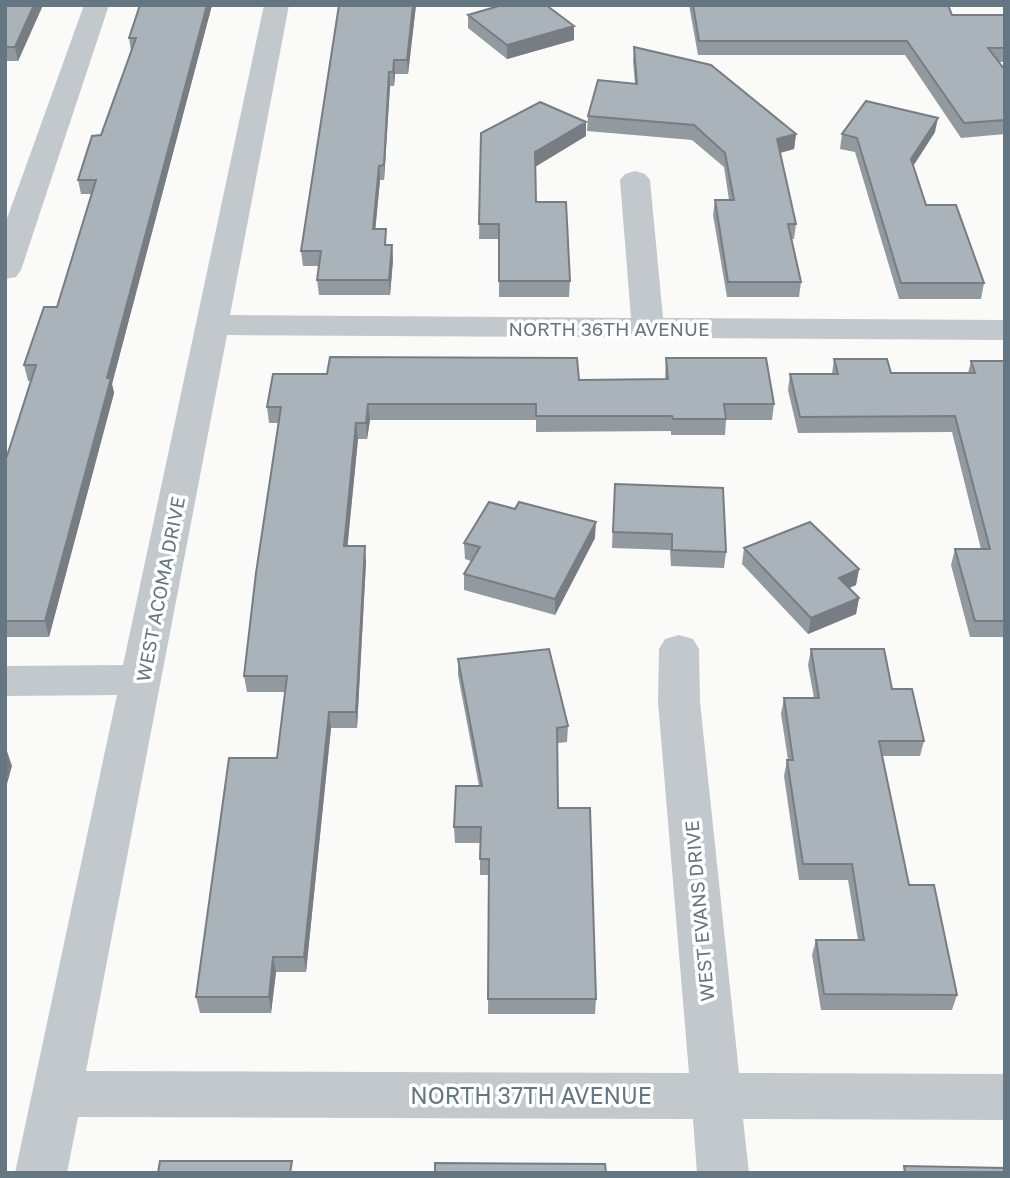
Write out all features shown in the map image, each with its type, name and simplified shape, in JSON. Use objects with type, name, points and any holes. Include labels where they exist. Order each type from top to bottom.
[{"type":"street","points":[[5,270],[97,5]]},
{"type":"street","name":"WEST ACOMA DRIVE","points":[[41,1173],[277,5]]},
{"type":"street","points":[[635,180],[648,328]]},
{"type":"street","name":"NORTH 36TH AVENUE","points":[[214,325],[1005,330]]},
{"type":"street","name":"WEST EVANS DRIVE","points":[[679,649],[679,702],[723,1173]]},
{"type":"street","points":[[5,681],[142,680]]},
{"type":"street","name":"NORTH 37TH AVENUE","points":[[57,1094],[1005,1097]]},
{"type":"building","points":[[5,5],[34,5],[15,47],[5,47]]},
{"type":"building","points":[[140,5],[207,5],[45,621],[5,621],[5,456],[36,365],[24,365],[44,307],[57,307],[96,180],[78,180],[92,136],[101,135],[136,38],[129,38]]},
{"type":"building","points":[[339,5],[413,5],[407,60],[394,60],[393,72],[389,72],[384,165],[379,166],[373,229],[386,229],[385,245],[392,245],[389,280],[317,280],[321,251],[301,251]]},
{"type":"building","points":[[502,5],[546,5],[574,26],[507,45],[468,15]]},
{"type":"building","points":[[693,5],[948,5],[952,15],[1005,15],[1005,48],[988,48],[1005,70],[1005,120],[964,123],[907,41],[699,41]]},
{"type":"building","points":[[634,47],[711,65],[796,134],[777,139],[796,224],[788,224],[801,282],[728,282],[715,200],[734,200],[725,153],[694,125],[588,116],[598,80],[637,84]]},
{"type":"building","points":[[866,101],[938,118],[911,159],[926,205],[956,205],[984,283],[901,283],[857,138],[842,134]]},
{"type":"building","points":[[540,102],[586,122],[535,152],[536,202],[566,202],[570,281],[499,281],[499,224],[479,224],[481,133]]},
{"type":"building","points":[[330,357],[577,358],[579,380],[668,379],[666,358],[766,358],[774,404],[724,404],[726,419],[673,419],[672,416],[536,416],[536,404],[368,404],[366,423],[356,423],[344,546],[365,546],[356,712],[329,712],[304,957],[273,957],[269,997],[196,997],[229,758],[277,758],[287,676],[244,676],[256,573],[281,407],[267,407],[273,374],[327,374]]},
{"type":"building","points":[[834,359],[887,359],[891,373],[975,373],[971,361],[1005,361],[1005,621],[975,621],[955,549],[990,549],[955,416],[800,417],[790,374],[838,374]]},
{"type":"building","points":[[615,484],[723,488],[726,552],[672,550],[672,534],[613,532]]},
{"type":"building","points":[[489,502],[515,509],[519,502],[596,522],[555,599],[464,574],[480,547],[464,543]]},
{"type":"building","points":[[810,522],[859,569],[839,578],[859,598],[811,618],[744,548]]},
{"type":"building","points":[[549,649],[568,726],[557,728],[558,808],[590,808],[596,999],[488,999],[489,859],[480,859],[481,827],[454,827],[456,786],[482,786],[458,659]]},
{"type":"building","points":[[811,649],[884,649],[892,689],[912,689],[924,741],[879,741],[909,885],[934,885],[957,995],[824,994],[816,940],[864,940],[852,864],[803,864],[787,760],[793,760],[784,698],[819,698]]},
{"type":"building","points":[[160,1161],[292,1161],[290,1173],[158,1173]]},
{"type":"building","points":[[435,1163],[605,1164],[606,1173],[435,1173]]},
{"type":"building","points":[[904,1166],[1005,1168],[1005,1173],[905,1173]]}]
